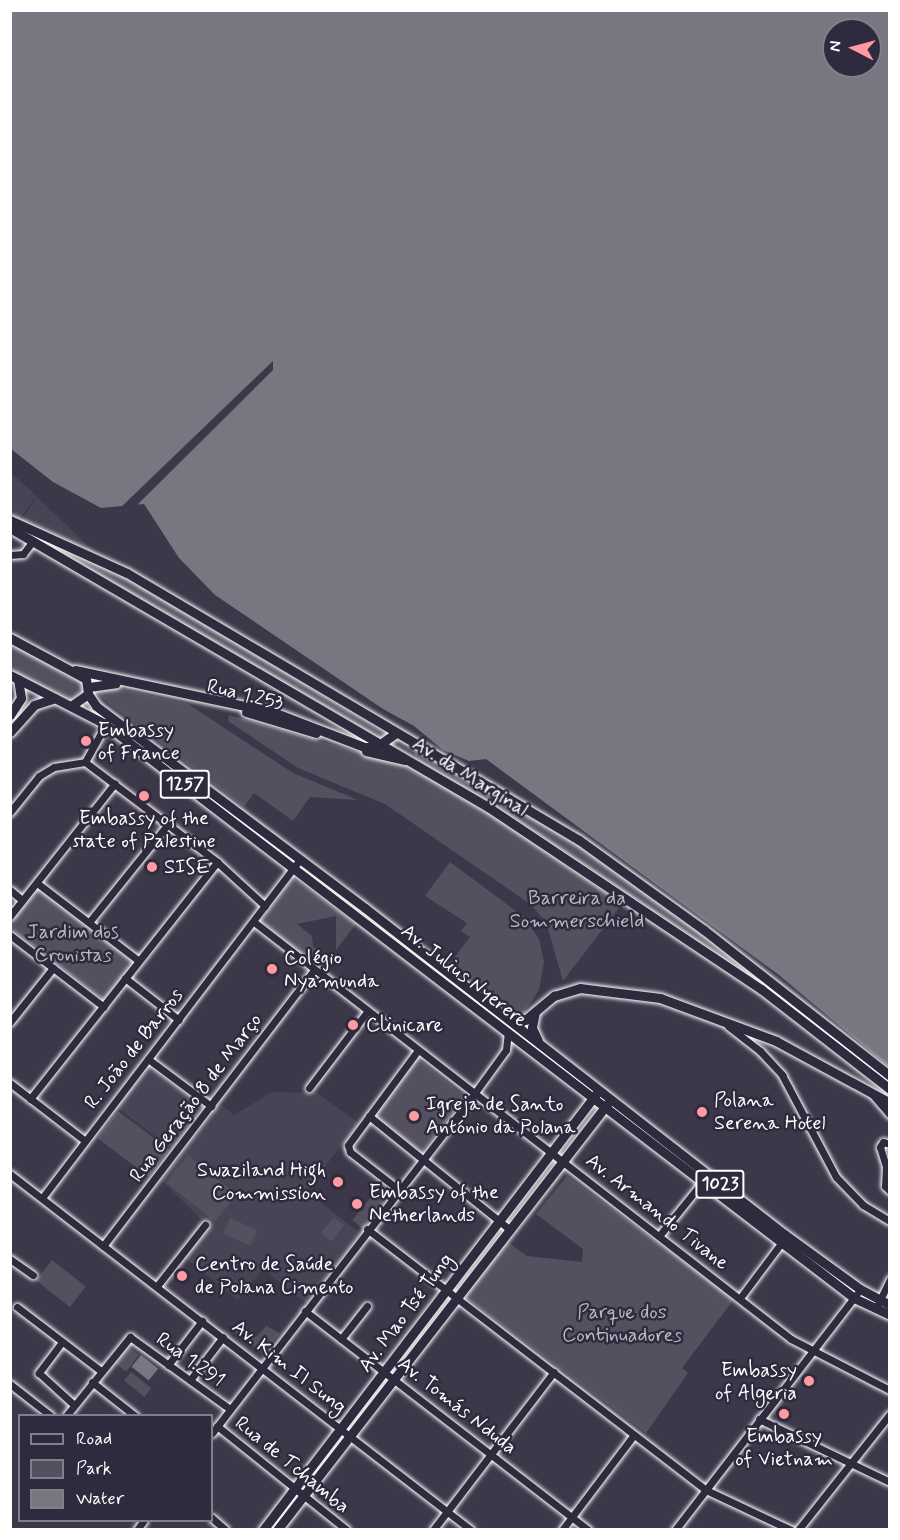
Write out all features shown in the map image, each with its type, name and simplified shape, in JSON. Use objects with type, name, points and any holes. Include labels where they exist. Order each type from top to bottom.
[{"type":"main road","name":"Av. da Marginal","points":[[10,520],[127,573],[418,747],[528,809],[628,873],[890,1076]]},
{"type":"main road","name":"Av. da Marginal","points":[[10,528],[384,744],[488,807],[761,989],[890,1089]]},
{"type":"main road","points":[[10,632],[15,639],[75,670],[273,712],[364,747],[384,744],[396,734]]},
{"type":"main road","name":"Av. Julius Nyerere","points":[[75,670],[86,679],[93,703],[108,720],[297,863],[365,908],[427,963]]},
{"type":"main road","points":[[10,715],[21,698],[14,677]]},
{"type":"main road","name":"Av. Julius Nyerere","points":[[14,677],[55,698],[108,720]]},
{"type":"main road","name":"Rua 1.253","points":[[89,690],[112,682],[249,713],[367,751],[410,760]]},
{"type":"main road","points":[[72,705],[89,690]]},
{"type":"main road","points":[[10,732],[39,702],[55,698]]},
{"type":"main road","points":[[410,760],[418,747]]},
{"type":"main road","name":"Av. Julius Nyerere","points":[[297,863],[358,916],[427,963],[490,1012],[508,1032],[541,1058],[597,1094]]},
{"type":"main road","points":[[358,916],[365,908]]},
{"type":"main road","points":[[507,1018],[525,1020],[554,996],[586,988],[652,996],[707,1014],[776,1041],[889,1101]]},
{"type":"main road","name":"Av. Julius Nyerere","points":[[490,1012],[507,1018],[539,1042],[608,1103],[854,1298],[878,1305],[890,1305]]},
{"type":"main road","points":[[535,1012],[532,1028],[539,1042]]},
{"type":"main road","points":[[541,1058],[548,1050]]},
{"type":"main road","name":"Av. Mao Tsé Tung","points":[[263,1530],[446,1288],[597,1094]]},
{"type":"main road","name":"Av. Mao Tsé Tung","points":[[277,1530],[456,1296],[608,1103]]},
{"type":"main road","name":"Av. Julius Nyerere","points":[[705,1179],[860,1289],[890,1315]]},
{"type":"street","points":[[10,555],[23,554],[32,542]]},
{"type":"street","points":[[85,762],[108,720]]},
{"type":"street","points":[[10,812],[39,776],[54,767],[85,762],[218,862],[265,906]]},
{"type":"street","points":[[10,916],[115,783]]},
{"type":"street","points":[[90,921],[168,824]]},
{"type":"street","points":[[30,1099],[218,862]]},
{"type":"street","name":"R. João de Barros","points":[[42,1198],[297,863]]},
{"type":"street","points":[[37,883],[90,921],[139,961]]},
{"type":"street","points":[[10,891],[22,900]]},
{"type":"street","name":"Av. Armando Tivane","points":[[254,922],[367,1012],[554,1152],[659,1236],[811,1352],[890,1390]]},
{"type":"street","points":[[10,935],[104,1007]]},
{"type":"street","points":[[10,1022],[52,968]]},
{"type":"street","name":"Rua Geração 8 de Março","points":[[104,1245],[314,970]]},
{"type":"street","points":[[125,978],[179,1020]]},
{"type":"street","points":[[309,1088],[367,1012]]},
{"type":"street","points":[[707,1014],[749,1041],[773,1065],[789,1086],[836,1177],[863,1205],[890,1221]]},
{"type":"street","points":[[213,1432],[367,1229],[474,1094],[506,1050],[508,1032]]},
{"type":"street","points":[[506,1050],[528,1047]]},
{"type":"street","points":[[399,1191],[350,1152],[348,1145],[418,1050]]},
{"type":"street","points":[[148,1059],[210,1106]]},
{"type":"street","points":[[10,1083],[84,1140]]},
{"type":"street","points":[[870,1092],[890,1115]]},
{"type":"street","points":[[369,1116],[509,1229]]},
{"type":"street","points":[[890,1144],[883,1142],[880,1147],[886,1167],[885,1186],[890,1191]]},
{"type":"street","name":"Av. Kim II Sung","points":[[10,1174],[342,1428],[471,1530]]},
{"type":"street","points":[[659,1236],[705,1179]]},
{"type":"street","points":[[157,1286],[205,1225]]},
{"type":"street","points":[[367,1229],[554,1372],[631,1435],[706,1490],[790,1530]]},
{"type":"street","points":[[740,1298],[782,1242]]},
{"type":"street","points":[[10,1259],[33,1275]]},
{"type":"street","points":[[878,1305],[890,1279]]},
{"type":"street","points":[[675,1530],[860,1289]]},
{"type":"street","points":[[341,1339],[367,1306]]},
{"type":"street","points":[[17,1307],[101,1371],[67,1414]]},
{"type":"street","name":"Av. Tomás Nduda","points":[[305,1311],[588,1530]]},
{"type":"street","points":[[168,1365],[202,1321]]},
{"type":"street","name":"Rua 1.291","points":[[101,1371],[130,1336],[230,1409]]},
{"type":"street","points":[[190,1380],[223,1337]]},
{"type":"street","points":[[62,1342],[39,1372],[74,1405]]},
{"type":"street","points":[[433,1530],[554,1372]]},
{"type":"street","points":[[92,1382],[132,1414]]},
{"type":"street","points":[[10,1384],[48,1414]]},
{"type":"street","points":[[798,1530],[890,1414]]},
{"type":"street","points":[[759,1419],[890,1482]]},
{"type":"street","name":"Rua de Tchamba","points":[[217,1426],[347,1530]]},
{"type":"street","points":[[562,1530],[631,1435]]},
{"type":"street","points":[[213,1519],[226,1530]]},
{"type":"shaded area","points":[[10,472],[37,496],[18,521],[11,517]]},
{"type":"shaded area","points":[[37,497],[96,553],[20,522]]},
{"type":"shaded area","points":[[147,1065],[203,1107],[172,1149],[116,1107]]},
{"type":"shaded area","points":[[272,1092],[317,1093],[359,1123],[306,1191],[360,1233],[306,1303],[263,1269],[238,1300],[184,1257],[208,1226],[162,1181],[220,1104],[234,1115]]},
{"type":"green space","points":[[17,526],[123,573],[387,735],[381,740],[64,559]]},
{"type":"green space","points":[[10,641],[78,674],[87,691],[71,701],[11,671]]},
{"type":"green space","points":[[104,685],[188,704],[293,773],[358,800],[310,797],[293,821],[254,793],[244,807],[99,696],[97,691]]},
{"type":"green space","name":"Barreira da Sommerschield","points":[[229,715],[414,768],[495,817],[622,904],[563,981],[546,922],[530,904],[385,804],[298,768],[228,721]]},
{"type":"green space","points":[[419,751],[584,846],[693,924],[889,1080],[889,1088],[803,1021],[416,759],[414,753]]},
{"type":"green space","points":[[450,862],[524,917],[539,939],[544,962],[539,990],[522,1016],[449,965],[470,937],[461,931],[467,923],[425,896]]},
{"type":"green space","points":[[293,878],[356,924],[336,950],[336,916],[297,924],[312,936],[313,946],[329,959],[322,969],[260,922]]},
{"type":"green space","name":"Jardim dos Cronistas","points":[[36,883],[136,960],[105,1001],[11,928],[10,917]]},
{"type":"green space","points":[[416,1057],[466,1097],[420,1154],[370,1114]]},
{"type":"green space","points":[[118,1111],[169,1150],[149,1177],[98,1138]]},
{"type":"green space","points":[[188,1155],[237,1195],[215,1222],[166,1182]]},
{"type":"green space","name":"Parque dos Continuadores","points":[[567,1176],[734,1299],[682,1368],[688,1373],[646,1433],[464,1296],[505,1240],[527,1256],[582,1262],[583,1249],[536,1214]]},
{"type":"green space","points":[[375,1192],[385,1200],[362,1228],[352,1220]]},
{"type":"green space","points":[[334,1217],[344,1225],[331,1242],[321,1233]]},
{"type":"green space","points":[[230,1218],[257,1230],[250,1246],[223,1234]]},
{"type":"green space","points":[[52,1260],[86,1286],[70,1307],[36,1280]]},
{"type":"green space","points":[[242,1323],[256,1337],[266,1326],[280,1333],[263,1354],[235,1332]]},
{"type":"green space","points":[[127,1346],[139,1355],[126,1372],[114,1363]]},
{"type":"green space","points":[[131,1372],[151,1388],[144,1397],[124,1381]]},
{"type":"water","points":[[10,11],[889,11],[889,1067],[779,975],[486,759],[469,761],[443,750],[414,726],[383,709],[215,595],[179,558],[144,504],[101,508],[53,482],[11,449]]},
{"type":"water","points":[[141,1355],[158,1369],[149,1381],[132,1367]]},
{"type":"pier","points":[[273,361],[273,370],[136,506],[117,511]]},
{"type":"place","name":"Embassy of France","points":[[86,741]]},
{"type":"place","name":"Embassy of the state of Palestine","points":[[144,796]]},
{"type":"place","name":"SISE","points":[[152,867]]},
{"type":"place","name":"Colégio Nyamunda","points":[[272,969]]},
{"type":"place","name":"Clinicare","points":[[353,1025]]},
{"type":"place","name":"Polana Serena Hotel","points":[[702,1112]]},
{"type":"place","name":"Igreja de Santo António da Polana","points":[[414,1116]]},
{"type":"place","name":"Swaziland High Commission","points":[[338,1182]]},
{"type":"place","name":"Embassy of the Netherlands","points":[[357,1204]]},
{"type":"place","name":"Centro de Saúde de Polana Cimento","points":[[182,1276]]},
{"type":"place","name":"Embassy of Algeria","points":[[809,1381]]},
{"type":"place","name":"Embassy of Vietnam","points":[[784,1414]]}]
